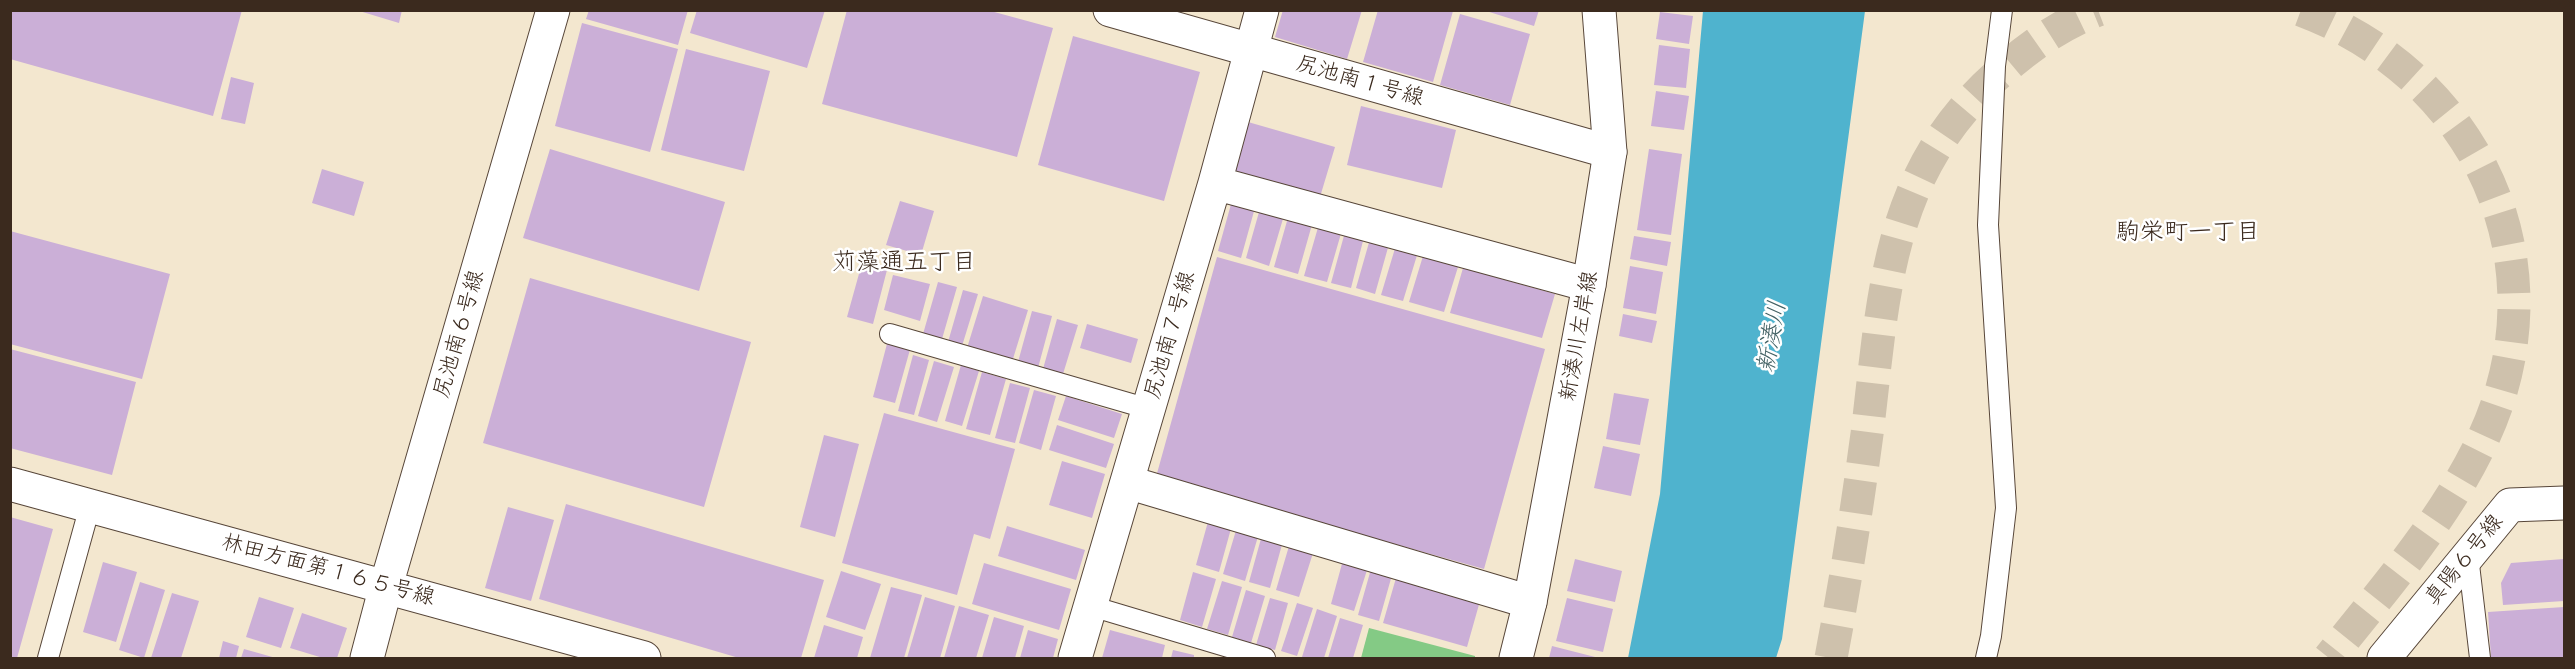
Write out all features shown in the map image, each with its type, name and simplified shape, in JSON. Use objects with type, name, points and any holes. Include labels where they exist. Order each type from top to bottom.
[{"type":"street","name":"尻池南６号線","points":[[368,658],[386,586],[554,10]]},
{"type":"street","name":"尻池南１号線","points":[[1110,10],[1610,152]]},
{"type":"street","name":"尻池南７号線","points":[[1075,658],[1215,183],[1262,10]]},
{"type":"street","name":"新湊川左岸線","points":[[1515,658],[1530,602],[1589,285],[1610,152],[1599,10]]},
{"type":"street","points":[[1215,183],[1589,285]]},
{"type":"street","points":[[1127,482],[1530,602]]},
{"type":"street","name":"林田方面第１６５号線","points":[[10,484],[644,658]]},
{"type":"street","name":"真陽６号線","points":[[2384,658],[2510,505],[2565,503]]},
{"type":"lane","points":[[1986,658],[1991,636],[2006,508],[1988,225],[1995,66],[2002,10]]},
{"type":"lane","points":[[890,334],[1149,409]]},
{"type":"lane","points":[[48,658],[90,506]]},
{"type":"lane","points":[[2468,555],[2480,658]]},
{"type":"lane","points":[[1091,606],[1265,658]]},
{"type":"green space","points":[[1369,628],[1475,656],[1475,658],[1361,658]]},
{"type":"water","name":"新湊川","points":[[1703,11],[1865,11],[1782,639],[1776,658],[1628,658],[1660,494]]},
{"type":"building","points":[[10,10],[242,10],[213,116],[10,59]]},
{"type":"building","points":[[356,10],[402,10],[399,23]]},
{"type":"building","points":[[589,10],[688,10],[678,45],[586,19]]},
{"type":"building","points":[[697,10],[825,10],[807,68],[690,33]]},
{"type":"building","points":[[847,10],[987,10],[1053,28],[1017,157],[822,104]]},
{"type":"building","points":[[1283,10],[1362,10],[1347,59],[1275,37]]},
{"type":"building","points":[[1378,10],[1453,11],[1433,82],[1363,62]]},
{"type":"building","points":[[1483,10],[1539,10],[1534,26]]},
{"type":"building","points":[[1660,12],[1693,16],[1689,44],[1656,39]]},
{"type":"building","points":[[1460,14],[1530,34],[1510,105],[1440,85]]},
{"type":"building","points":[[582,23],[678,49],[650,152],[555,126]]},
{"type":"building","points":[[1073,36],[1200,72],[1164,201],[1038,165]]},
{"type":"building","points":[[1659,45],[1690,49],[1686,88],[1654,85]]},
{"type":"building","points":[[686,49],[770,71],[744,171],[661,150]]},
{"type":"building","points":[[231,77],[254,83],[245,124],[221,119]]},
{"type":"building","points":[[1656,91],[1689,96],[1684,130],[1651,126]]},
{"type":"building","points":[[1361,106],[1456,130],[1442,188],[1347,165]]},
{"type":"building","points":[[1248,122],[1335,147],[1320,197],[1234,172]]},
{"type":"building","points":[[550,149],[725,202],[699,291],[523,238]]},
{"type":"building","points":[[1649,149],[1682,154],[1671,235],[1637,230]]},
{"type":"building","points":[[322,169],[364,182],[354,216],[312,203]]},
{"type":"building","points":[[1233,197],[1256,204],[1241,258],[1218,251]]},
{"type":"building","points":[[900,201],[934,211],[921,255],[886,245]]},
{"type":"building","points":[[1261,205],[1285,212],[1269,266],[1246,258]]},
{"type":"building","points":[[1289,214],[1313,221],[1298,274],[1274,267]]},
{"type":"building","points":[[1319,224],[1342,230],[1327,282],[1304,276]]},
{"type":"building","points":[[10,231],[170,274],[142,379],[10,344]]},
{"type":"building","points":[[1345,232],[1364,237],[1351,288],[1331,283]]},
{"type":"building","points":[[1634,236],[1671,242],[1667,266],[1630,259]]},
{"type":"building","points":[[1370,239],[1389,244],[1375,294],[1356,288]]},
{"type":"building","points":[[1396,245],[1418,252],[1403,301],[1381,295]]},
{"type":"building","points":[[1423,256],[1458,267],[1444,312],[1409,302]]},
{"type":"building","points":[[1217,257],[1545,349],[1484,569],[1156,477]]},
{"type":"building","points":[[862,263],[887,270],[873,324],[847,317]]},
{"type":"building","points":[[1630,266],[1663,272],[1656,314],[1623,308]]},
{"type":"building","points":[[1463,268],[1555,294],[1542,338],[1450,313]]},
{"type":"building","points":[[893,275],[930,284],[920,321],[884,310]]},
{"type":"building","points":[[530,278],[751,342],[704,507],[483,443]]},
{"type":"building","points":[[938,282],[957,287],[942,339],[923,334]]},
{"type":"building","points":[[963,290],[978,294],[962,346],[948,342]]},
{"type":"building","points":[[983,296],[1028,310],[1012,362],[967,348]]},
{"type":"building","points":[[1032,311],[1052,316],[1038,368],[1018,362]]},
{"type":"building","points":[[1623,314],[1657,321],[1652,343],[1619,336]]},
{"type":"building","points":[[1057,319],[1078,325],[1063,374],[1043,369]]},
{"type":"building","points":[[1087,324],[1138,339],[1131,363],[1080,348]]},
{"type":"building","points":[[888,340],[911,346],[895,403],[873,397]]},
{"type":"building","points":[[10,349],[136,382],[112,475],[10,448]]},
{"type":"building","points":[[913,355],[929,360],[914,415],[898,411]]},
{"type":"building","points":[[934,361],[954,367],[937,422],[918,416]]},
{"type":"building","points":[[961,365],[979,371],[962,426],[945,421]]},
{"type":"building","points":[[982,372],[1006,379],[990,435],[966,429]]},
{"type":"building","points":[[1010,383],[1030,388],[1015,443],[995,438]]},
{"type":"building","points":[[1034,390],[1056,396],[1041,450],[1019,443]]},
{"type":"building","points":[[1614,393],[1649,399],[1640,445],[1606,439]]},
{"type":"building","points":[[1066,396],[1122,414],[1114,438],[1058,420]]},
{"type":"building","points":[[884,413],[1015,449],[990,539],[974,534],[957,595],[842,563]]},
{"type":"building","points":[[1057,425],[1114,444],[1106,468],[1049,450]]},
{"type":"building","points":[[824,435],[859,444],[835,537],[800,527]]},
{"type":"building","points":[[1603,446],[1640,454],[1631,496],[1594,488]]},
{"type":"building","points":[[1062,461],[1105,474],[1092,518],[1049,505]]},
{"type":"building","points":[[566,504],[824,580],[801,658],[739,658],[539,599]]},
{"type":"building","points":[[508,507],[554,520],[531,601],[485,588]]},
{"type":"building","points":[[10,517],[53,529],[17,658],[10,658]]},
{"type":"building","points":[[1209,518],[1232,525],[1219,572],[1196,565]]},
{"type":"building","points":[[1007,526],[1085,550],[1076,580],[998,556]]},
{"type":"building","points":[[1237,527],[1259,533],[1245,581],[1223,574]]},
{"type":"building","points":[[1262,535],[1283,541],[1270,588],[1249,582]]},
{"type":"building","points":[[1289,546],[1313,553],[1299,597],[1276,590]]},
{"type":"building","points":[[1575,559],[1622,571],[1615,602],[1567,591]]},
{"type":"building","points":[[2564,559],[2564,601],[2503,605],[2501,583],[2511,563]]},
{"type":"building","points":[[1343,560],[1368,567],[1354,611],[1331,604]]},
{"type":"building","points":[[103,562],[137,572],[116,642],[83,632]]},
{"type":"building","points":[[984,563],[1071,589],[1059,630],[972,604]]},
{"type":"building","points":[[1371,569],[1392,575],[1379,621],[1358,615]]},
{"type":"building","points":[[841,571],[881,584],[865,630],[826,617]]},
{"type":"building","points":[[1193,572],[1216,579],[1202,627],[1180,620]]},
{"type":"building","points":[[1396,578],[1480,601],[1467,647],[1383,623]]},
{"type":"building","points":[[1222,581],[1242,587],[1228,635],[1207,629]]},
{"type":"building","points":[[140,582],[165,590],[144,658],[119,650]]},
{"type":"building","points":[[891,587],[922,595],[904,658],[870,658]]},
{"type":"building","points":[[1246,590],[1265,596],[1251,643],[1232,637]]},
{"type":"building","points":[[172,593],[199,601],[181,658],[151,658]]},
{"type":"building","points":[[259,597],[294,608],[281,648],[246,637]]},
{"type":"building","points":[[925,597],[955,606],[940,658],[907,658]]},
{"type":"building","points":[[1270,598],[1288,603],[1275,650],[1256,645]]},
{"type":"building","points":[[1567,598],[1613,609],[1603,652],[1556,641]]},
{"type":"building","points":[[1297,603],[1313,608],[1297,656],[1281,651]]},
{"type":"building","points":[[959,606],[989,615],[976,658],[944,658]]},
{"type":"building","points":[[2564,607],[2564,658],[2491,658],[2488,612]]},
{"type":"building","points":[[1317,609],[1337,616],[1324,658],[1302,657]]},
{"type":"building","points":[[302,613],[347,628],[337,658],[323,658],[290,648]]},
{"type":"building","points":[[994,617],[1024,626],[1015,658],[982,658]]},
{"type":"building","points":[[1340,618],[1363,625],[1353,658],[1328,658]]},
{"type":"building","points":[[824,625],[863,637],[857,658],[814,658]]},
{"type":"building","points":[[1028,630],[1058,639],[1053,658],[1020,658]]},
{"type":"building","points":[[1110,630],[1165,645],[1162,658],[1102,658]]},
{"type":"building","points":[[223,641],[239,646],[236,658],[219,658]]},
{"type":"building","points":[[1552,646],[1599,658],[1549,658]]},
{"type":"building","points":[[244,649],[276,658],[241,658]]},
{"type":"building","points":[[1173,650],[1194,655],[1194,658],[1171,658]]},
{"type":"tunnel","points":[[1831,658],[1859,490],[1886,287],[1896,241],[1911,197],[1931,155],[1959,114],[1996,76],[2044,38],[2098,10]]},
{"type":"tunnel","points":[[2301,10],[2364,41],[2417,81],[2459,130],[2490,186],[2509,246],[2514,311],[2505,377],[2481,443],[2466,472],[2411,555],[2329,658]]},
{"type":"district","name":"駒栄町一丁目","points":[[2188,232]]},
{"type":"district","name":"苅藻通五丁目","points":[[904,262]]}]
